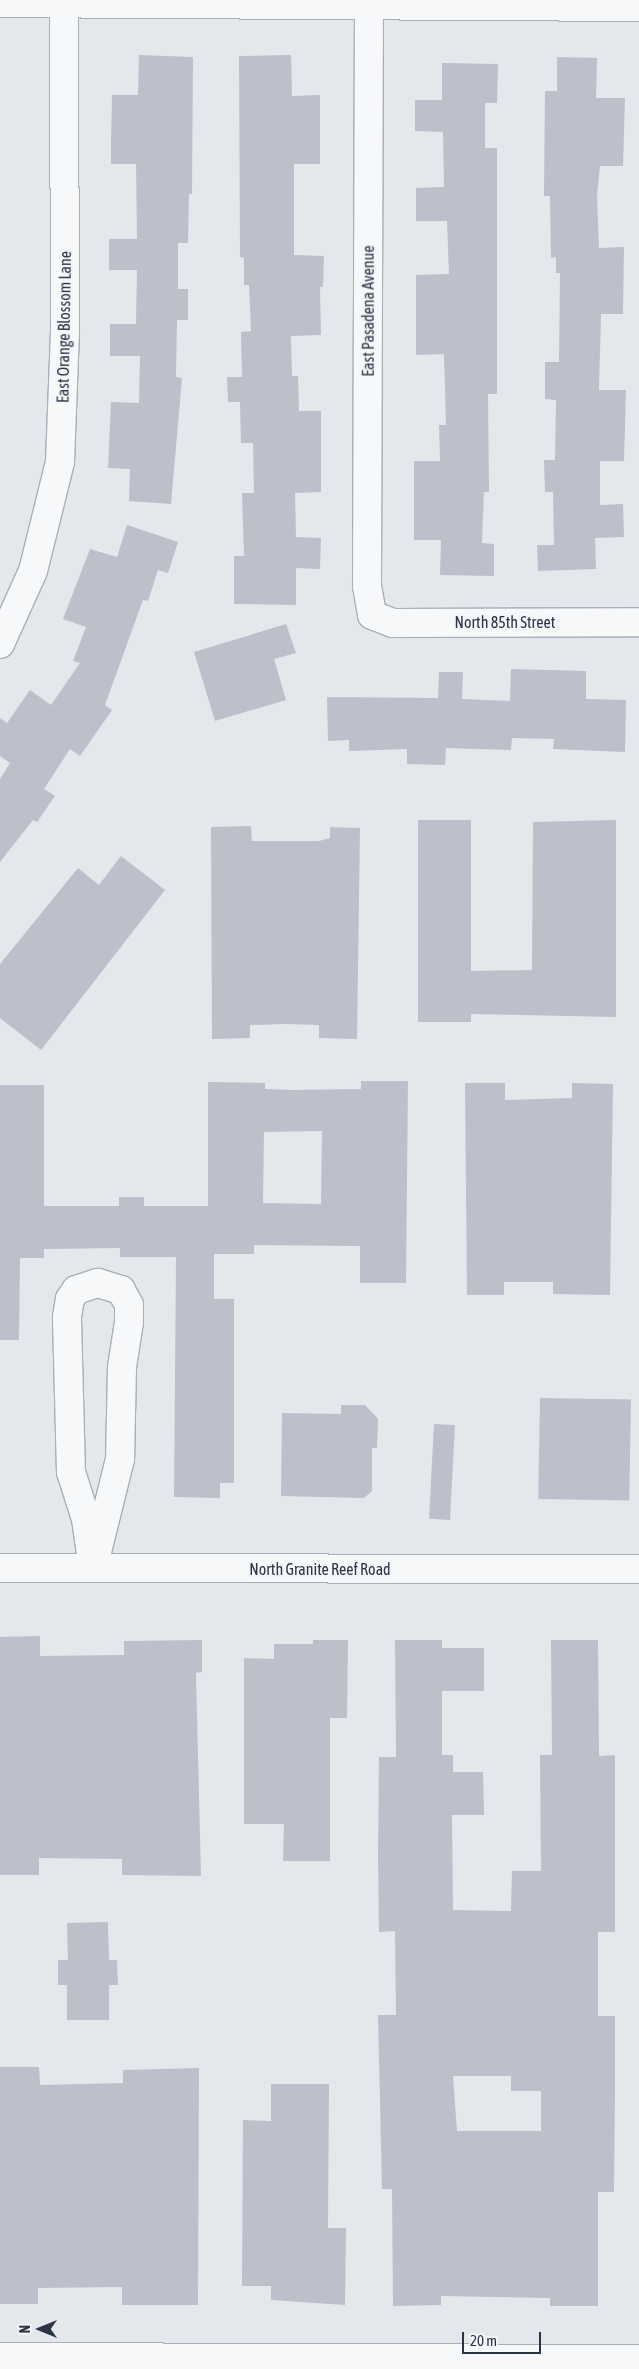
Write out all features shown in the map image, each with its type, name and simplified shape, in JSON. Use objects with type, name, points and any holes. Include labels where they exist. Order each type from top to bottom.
[{"type":"street","name":"East Orange Blossom Lane","points":[[0,644],[34,571],[60,462],[65,330],[64,2]]},
{"type":"street","points":[[0,3],[233,2],[369,6],[639,7]]},
{"type":"street","name":"East Pasadena Avenue","points":[[369,6],[367,586],[372,615]]},
{"type":"street","name":"North 85th Street","points":[[372,615],[393,622],[639,622]]},
{"type":"street","points":[[98,1283],[121,1290],[128,1305],[128,1322],[122,1367],[120,1459],[93,1568],[86,1519],[71,1472],[67,1316],[70,1299],[76,1290],[84,1284],[98,1283]]},
{"type":"street","name":"North Granite Reef Road","points":[[0,1568],[639,1569]]},
{"type":"street","points":[[0,2357],[639,2359]]},
{"type":"building","points":[[139,55],[193,57],[192,194],[189,194],[188,243],[178,243],[178,289],[188,289],[188,320],[177,320],[176,377],[182,378],[171,504],[129,501],[130,469],[108,468],[111,402],[139,403],[140,356],[110,356],[110,324],[136,324],[137,270],[109,270],[109,239],[137,239],[136,164],[111,164],[111,141],[112,95],[138,95]]},
{"type":"building","points":[[291,55],[292,96],[320,95],[320,164],[294,164],[294,255],[324,256],[323,287],[320,287],[321,335],[291,336],[292,376],[298,376],[299,411],[321,411],[321,492],[295,493],[296,537],[321,538],[320,569],[296,568],[296,605],[234,604],[234,556],[244,556],[242,493],[254,493],[253,443],[241,443],[240,402],[228,402],[227,377],[242,377],[241,332],[251,331],[249,285],[244,285],[244,258],[240,257],[239,56]]},
{"type":"building","points":[[557,57],[597,58],[596,98],[625,98],[623,166],[600,166],[597,196],[599,248],[624,247],[623,314],[601,314],[599,390],[626,390],[624,461],[600,461],[600,505],[623,504],[624,537],[595,538],[596,569],[538,571],[537,545],[554,545],[553,492],[545,492],[544,460],[555,460],[556,400],[545,399],[545,362],[559,362],[560,273],[556,273],[556,257],[551,258],[550,196],[544,196],[545,91],[557,91]]},
{"type":"building","points":[[442,63],[498,64],[497,103],[485,103],[485,148],[497,148],[497,394],[488,394],[489,492],[484,492],[482,543],[494,544],[494,576],[440,575],[441,540],[414,540],[414,461],[440,461],[439,425],[446,425],[444,354],[416,355],[416,275],[449,274],[447,221],[416,221],[416,188],[444,187],[443,132],[415,131],[415,100],[442,100]]},
{"type":"building","points":[[127,525],[178,542],[168,573],[158,570],[148,601],[143,600],[105,705],[112,710],[80,756],[70,749],[44,789],[55,796],[37,822],[33,820],[0,862],[0,779],[10,763],[0,756],[0,718],[7,723],[30,690],[51,705],[80,663],[73,661],[86,627],[63,619],[90,549],[117,557]]},
{"type":"building","points":[[286,624],[296,653],[274,659],[286,700],[215,721],[194,652]]},
{"type":"building","points":[[511,669],[586,671],[586,699],[626,700],[625,752],[553,749],[554,739],[512,738],[511,750],[446,748],[445,765],[407,764],[407,749],[349,751],[349,740],[328,741],[327,697],[438,698],[439,672],[463,672],[462,699],[510,701]]},
{"type":"building","points":[[418,820],[471,820],[471,971],[532,970],[533,822],[616,820],[616,1017],[471,1014],[471,1022],[418,1022]]},
{"type":"building","points":[[251,826],[252,841],[319,841],[330,838],[330,827],[360,828],[357,1039],[319,1038],[319,1025],[285,1024],[250,1025],[250,1038],[212,1039],[211,827]]},
{"type":"building","points":[[121,856],[165,890],[41,1050],[0,1018],[0,964],[78,868],[99,885]]},
{"type":"building","points":[[361,1081],[408,1081],[406,1283],[360,1283],[360,1246],[254,1245],[254,1254],[214,1254],[214,1299],[234,1299],[234,1483],[220,1483],[220,1498],[174,1497],[176,1257],[120,1257],[120,1248],[44,1249],[44,1258],[20,1258],[19,1340],[0,1340],[0,1085],[44,1085],[44,1206],[119,1206],[119,1197],[144,1197],[144,1206],[208,1206],[208,1082],[265,1083],[265,1089],[361,1089]],"holes":[[[322,1131],[321,1204],[263,1203],[264,1132]]]},
{"type":"building","points":[[465,1083],[505,1083],[505,1100],[572,1098],[572,1083],[613,1084],[610,1295],[553,1294],[553,1282],[504,1282],[504,1295],[467,1295]]},
{"type":"building","points":[[540,1398],[631,1400],[629,1501],[538,1499]]},
{"type":"building","points":[[341,1405],[365,1405],[378,1419],[377,1448],[372,1448],[372,1491],[364,1498],[281,1496],[282,1413],[341,1414]]},
{"type":"building","points":[[434,1424],[455,1425],[450,1520],[429,1519]]},
{"type":"building","points":[[40,1636],[40,1656],[124,1655],[124,1641],[202,1640],[202,1672],[196,1673],[201,1876],[122,1875],[122,1859],[39,1858],[39,1875],[0,1875],[0,1637]]},
{"type":"building","points":[[313,1640],[348,1640],[347,1718],[330,1718],[330,1861],[283,1861],[284,1824],[244,1824],[244,1658],[274,1659],[274,1644],[313,1644]]},
{"type":"building","points":[[395,1640],[442,1640],[442,1648],[484,1648],[484,1691],[442,1691],[442,1755],[453,1755],[453,1772],[483,1772],[484,1815],[452,1815],[453,1910],[511,1911],[512,1871],[541,1871],[540,1755],[552,1755],[551,1640],[598,1640],[599,1756],[615,1755],[615,1932],[598,1932],[598,2016],[615,2016],[615,2094],[614,2192],[598,2192],[598,2306],[550,2306],[550,2298],[441,2296],[441,2305],[393,2306],[392,2189],[382,2189],[378,2015],[396,2015],[395,1931],[379,1932],[378,1854],[379,1757],[396,1757]],"holes":[[[453,2076],[511,2076],[511,2091],[541,2091],[541,2131],[457,2131]]]},
{"type":"building","points":[[108,1922],[109,1960],[117,1960],[118,1985],[109,1985],[109,2020],[67,2020],[67,1985],[58,1985],[58,1960],[68,1960],[67,1923]]},
{"type":"building","points":[[0,2067],[39,2067],[40,2085],[123,2083],[123,2070],[199,2068],[198,2305],[122,2305],[122,2287],[38,2288],[38,2304],[0,2304]]},
{"type":"building","points":[[271,2084],[329,2084],[328,2228],[346,2228],[345,2305],[271,2300],[271,2286],[242,2286],[243,2120],[271,2121]]}]
